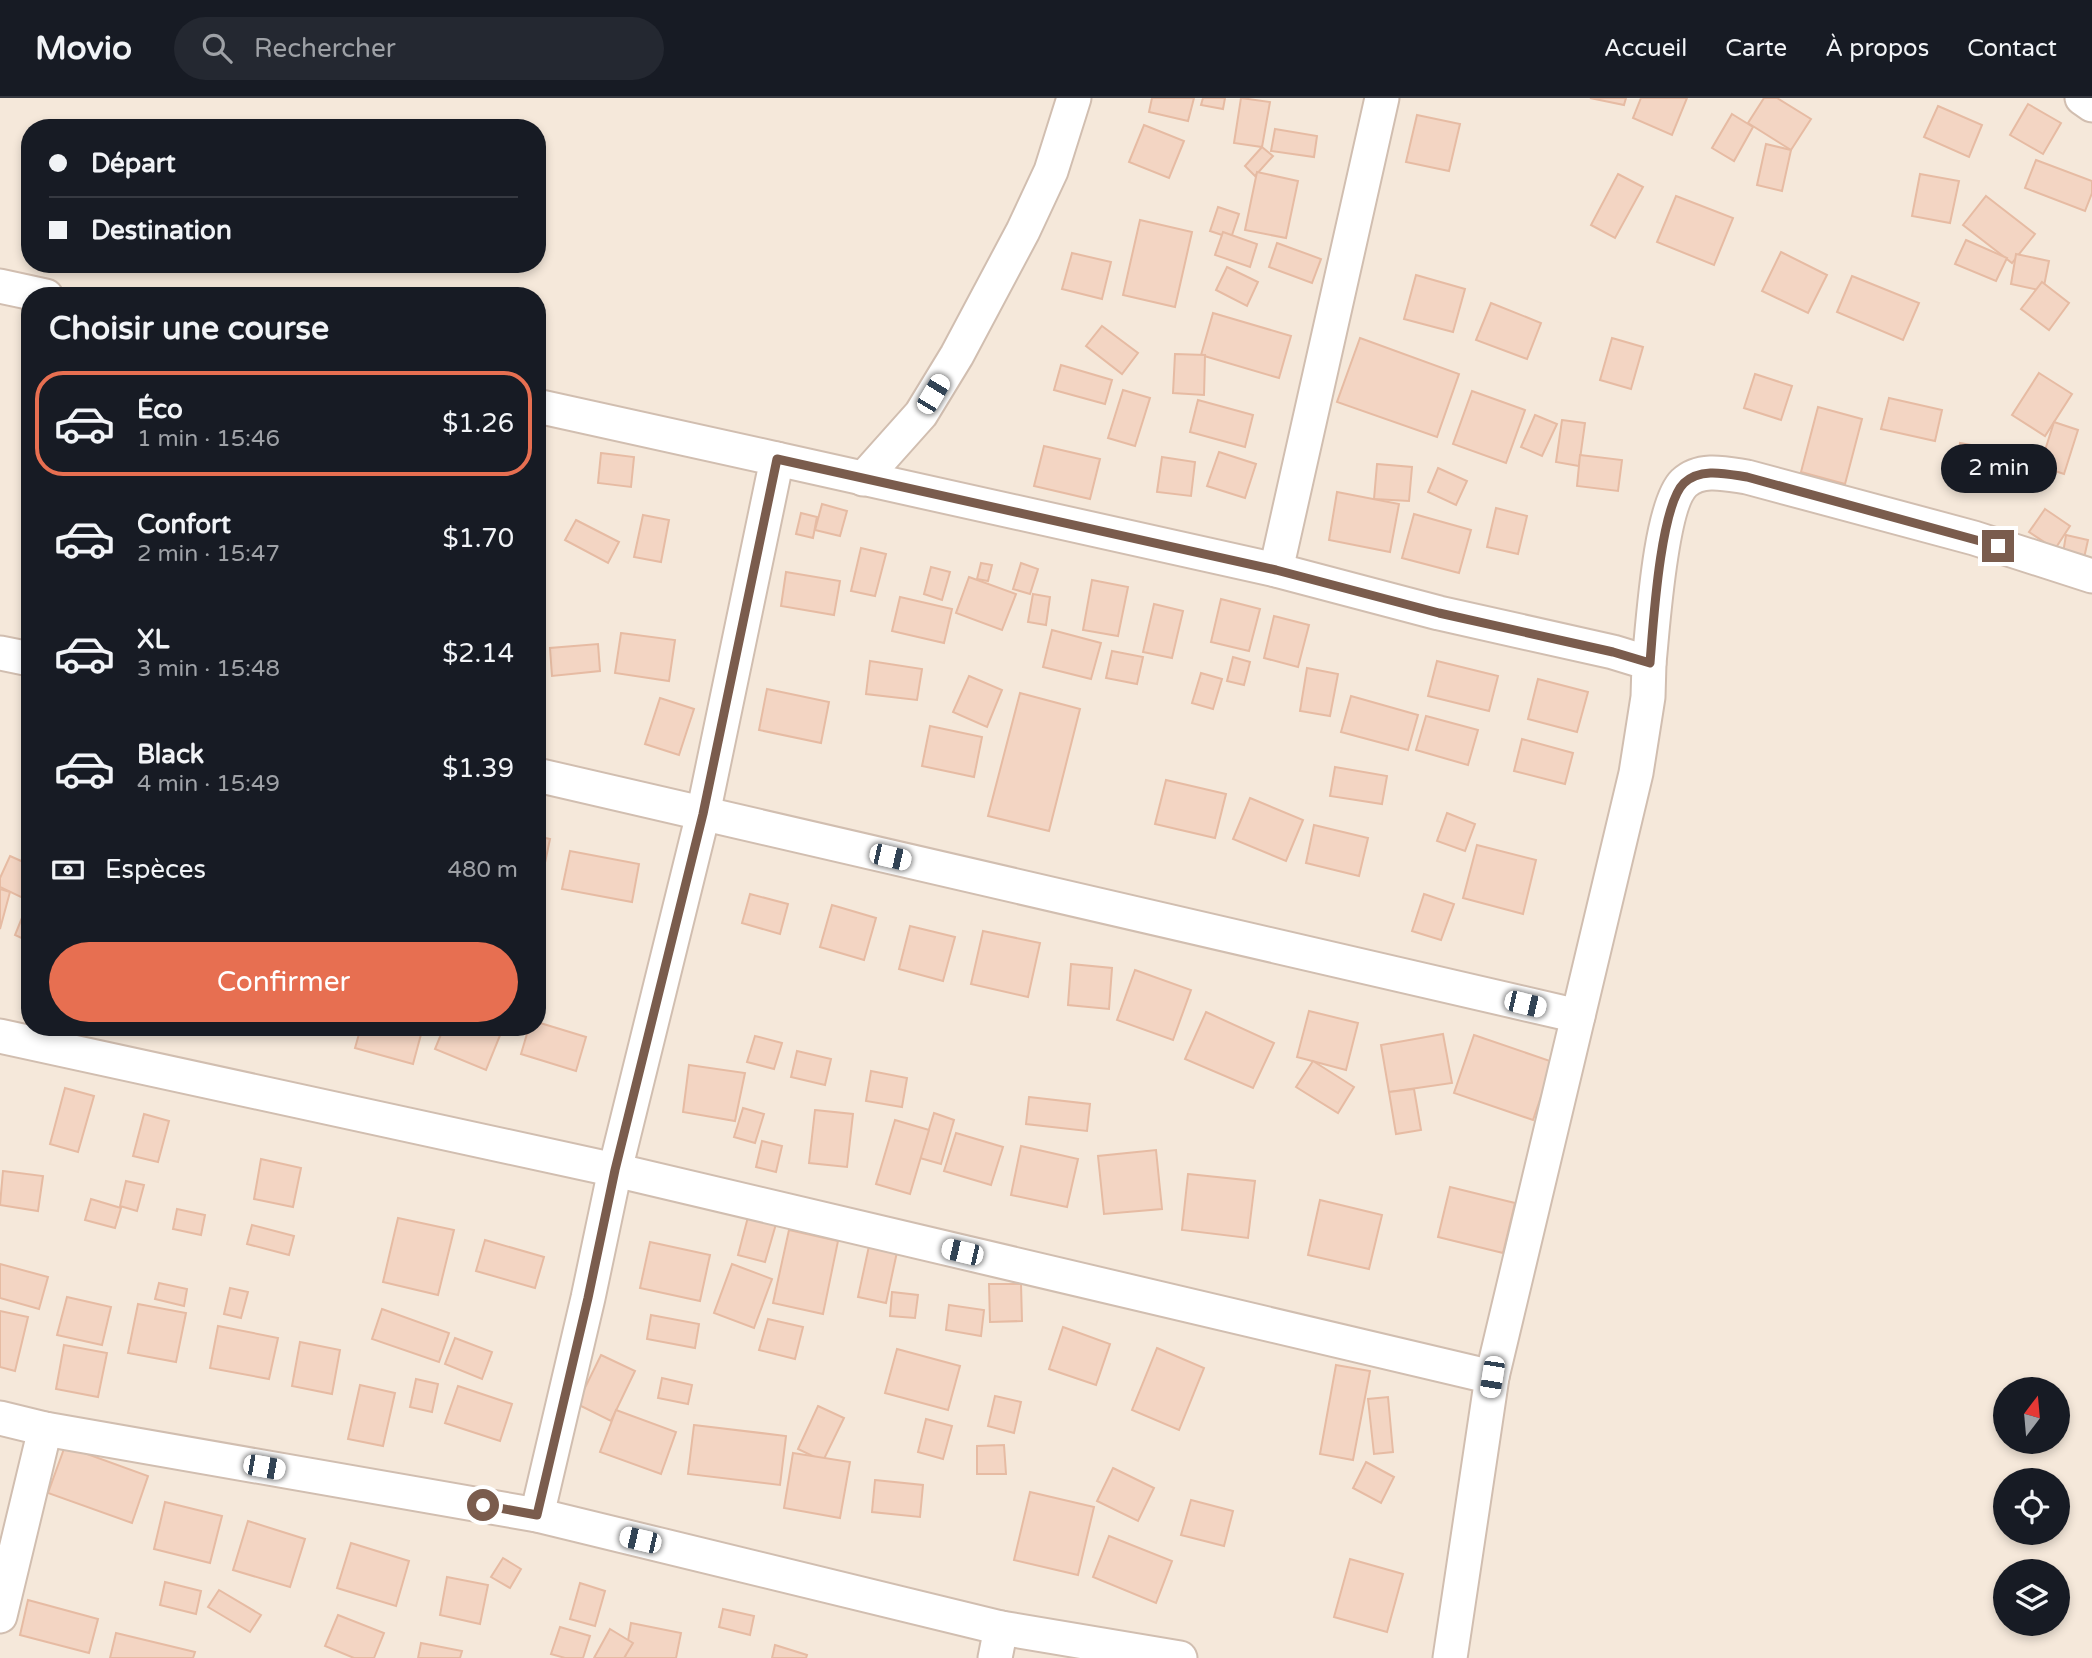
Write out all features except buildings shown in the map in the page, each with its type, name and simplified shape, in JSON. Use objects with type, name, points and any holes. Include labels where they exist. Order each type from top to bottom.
[{"type":"street","points":[[863,479],[921,414],[957,355],[1023,231],[1051,171],[1074,98]]},
{"type":"street","points":[[1276,570],[1382,98]]},
{"type":"street","points":[[2081,98],[2092,105]]},
{"type":"street","points":[[0,286],[21,291]]},
{"type":"street","points":[[546,408],[1276,570],[1439,613],[1613,652],[1650,663]]},
{"type":"street","points":[[537,1515],[615,1170],[703,814],[777,459]]},
{"type":"street","points":[[1450,1658],[1492,1377],[1636,772],[1648,697],[1661,558],[1670,509],[1684,483],[1698,475],[1717,472],[1747,477],[1974,538],[2092,576]]},
{"type":"street","points":[[0,653],[21,657]]},
{"type":"street","points":[[546,777],[1578,1016]]},
{"type":"street","points":[[0,1036],[615,1170],[1492,1377]]},
{"type":"street","points":[[0,1418],[45,1429],[537,1515],[998,1643],[1180,1658]]},
{"type":"street","points":[[0,1616],[45,1429]]},
{"type":"shaded area","points":[[0,98],[2092,98],[2092,1658],[0,1658]]},
{"type":"route","points":[[483,1505],[537,1515],[615,1170],[703,814],[777,459],[1276,570],[1439,613],[1613,652],[1650,663],[1661,558],[1670,509],[1684,483],[1698,475],[1717,472],[1747,477],[1998,546]]}]
